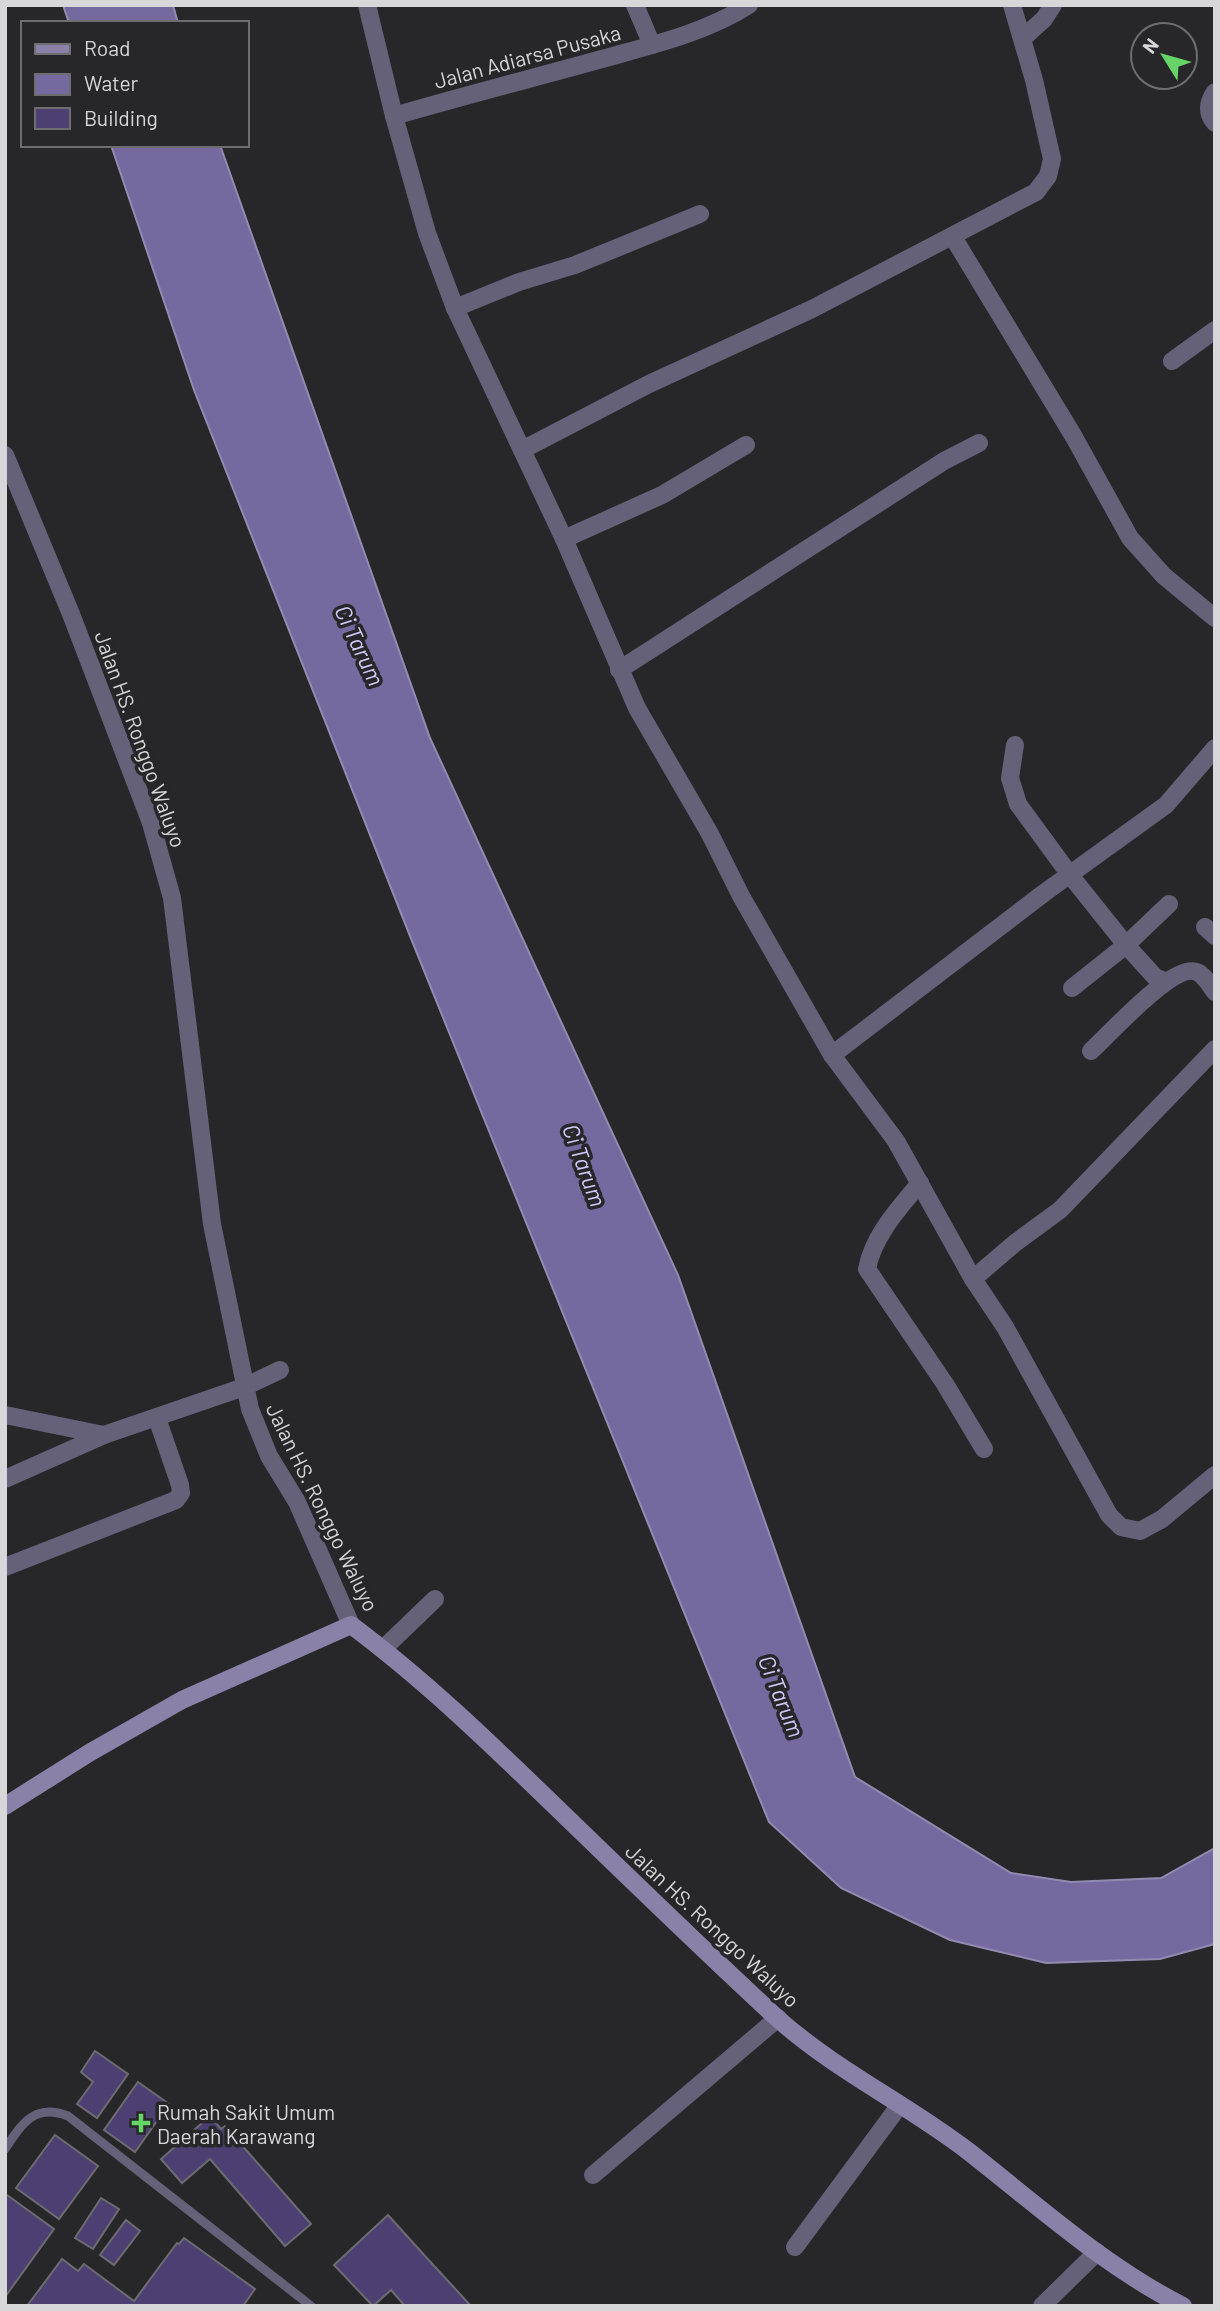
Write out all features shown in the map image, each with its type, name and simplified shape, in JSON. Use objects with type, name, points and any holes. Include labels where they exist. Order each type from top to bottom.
[{"type":"street","points":[[367,5],[394,116],[427,233],[455,308],[564,539],[637,708],[832,1055],[896,1141],[973,1279],[1005,1327],[1109,1515],[1121,1527],[1140,1531],[1162,1518],[1215,1475]]},
{"type":"street","points":[[635,5],[652,45]]},
{"type":"street","name":"Jalan Adiarsa Pusaka","points":[[394,116],[652,45],[694,31],[735,14],[749,5]]},
{"type":"street","points":[[522,450],[649,384],[812,309],[1036,192],[1048,176],[1052,159],[1023,38],[1012,5]]},
{"type":"street","points":[[1023,38],[1044,19],[1053,5]]},
{"type":"street","points":[[1215,92],[1208,108],[1215,123]]},
{"type":"street","points":[[455,308],[519,282],[575,265],[700,214]]},
{"type":"street","points":[[953,237],[1074,438],[1130,538],[1164,576],[1215,618]]},
{"type":"street","points":[[1172,361],[1215,330]]},
{"type":"street","points":[[619,670],[944,461],[979,443]]},
{"type":"street","points":[[564,539],[662,495],[746,445]]},
{"type":"street","name":"Jalan HS. Ronggo Waluyo","points":[[5,455],[71,614],[151,823],[172,898],[212,1224],[244,1387],[269,1457],[297,1502],[351,1625],[383,1649],[501,1752],[589,1840],[797,2035],[899,2106],[948,2136],[1097,2252],[1150,2288],[1183,2306]]},
{"type":"street","points":[[1015,745],[1010,778],[1018,804],[1126,945],[1155,977],[1164,981]]},
{"type":"street","points":[[832,1055],[1044,893],[1166,805],[1215,748]]},
{"type":"street","points":[[1072,988],[1126,945],[1169,904]]},
{"type":"street","points":[[1091,1051],[1164,981],[1189,971],[1198,972],[1212,982]]},
{"type":"street","points":[[973,1279],[1015,1242],[1060,1210],[1215,1049]]},
{"type":"street","points":[[920,1183],[880,1236],[869,1258],[867,1269],[946,1384],[984,1449]]},
{"type":"street","points":[[5,1479],[104,1435],[244,1387],[280,1370]]},
{"type":"street","points":[[5,1415],[104,1435]]},
{"type":"street","points":[[5,1567],[176,1500],[181,1493],[180,1485],[157,1418]]},
{"type":"street","points":[[383,1649],[435,1600]]},
{"type":"street","points":[[5,1806],[89,1753],[182,1700],[351,1625]]},
{"type":"street","points":[[593,2175],[778,2018]]},
{"type":"street","points":[[795,2247],[899,2106]]},
{"type":"street","points":[[1042,2306],[1097,2252]]},
{"type":"lane","points":[[5,2149],[20,2127],[37,2112],[55,2111],[68,2116],[311,2306]]},
{"type":"water","points":[[63,5],[173,5],[177,21],[68,21]]},
{"type":"water","name":"Ci Tarum","points":[[112,147],[221,147],[430,738],[678,1275],[855,1777],[1011,1873],[1071,1882],[1161,1878],[1215,1848],[1215,1944],[1160,1959],[1046,1963],[950,1940],[841,1888],[769,1822],[410,936],[194,390]]},
{"type":"building","points":[[95,2051],[128,2074],[97,2118],[77,2104],[93,2082],[81,2072]]},
{"type":"building","points":[[138,2082],[169,2104],[135,2152],[104,2130]]},
{"type":"building","points":[[210,2116],[221,2129],[225,2126],[311,2224],[285,2246],[210,2159],[182,2183],[161,2159]]},
{"type":"building","points":[[55,2135],[98,2166],[59,2219],[16,2188]]},
{"type":"building","points":[[7,2195],[54,2229],[5,2297],[5,2198]]},
{"type":"building","points":[[101,2198],[119,2209],[93,2249],[75,2238]]},
{"type":"building","points":[[388,2215],[471,2306],[405,2306],[391,2290],[373,2306],[334,2265]]},
{"type":"building","points":[[126,2220],[140,2231],[114,2265],[100,2255]]},
{"type":"building","points":[[184,2238],[255,2289],[243,2306],[27,2306],[62,2259],[78,2271],[84,2264],[134,2301],[177,2243]]},
{"type":"place","name":"Rumah Sakit Umum Daerah Karawang","points":[[141,2123]]}]
